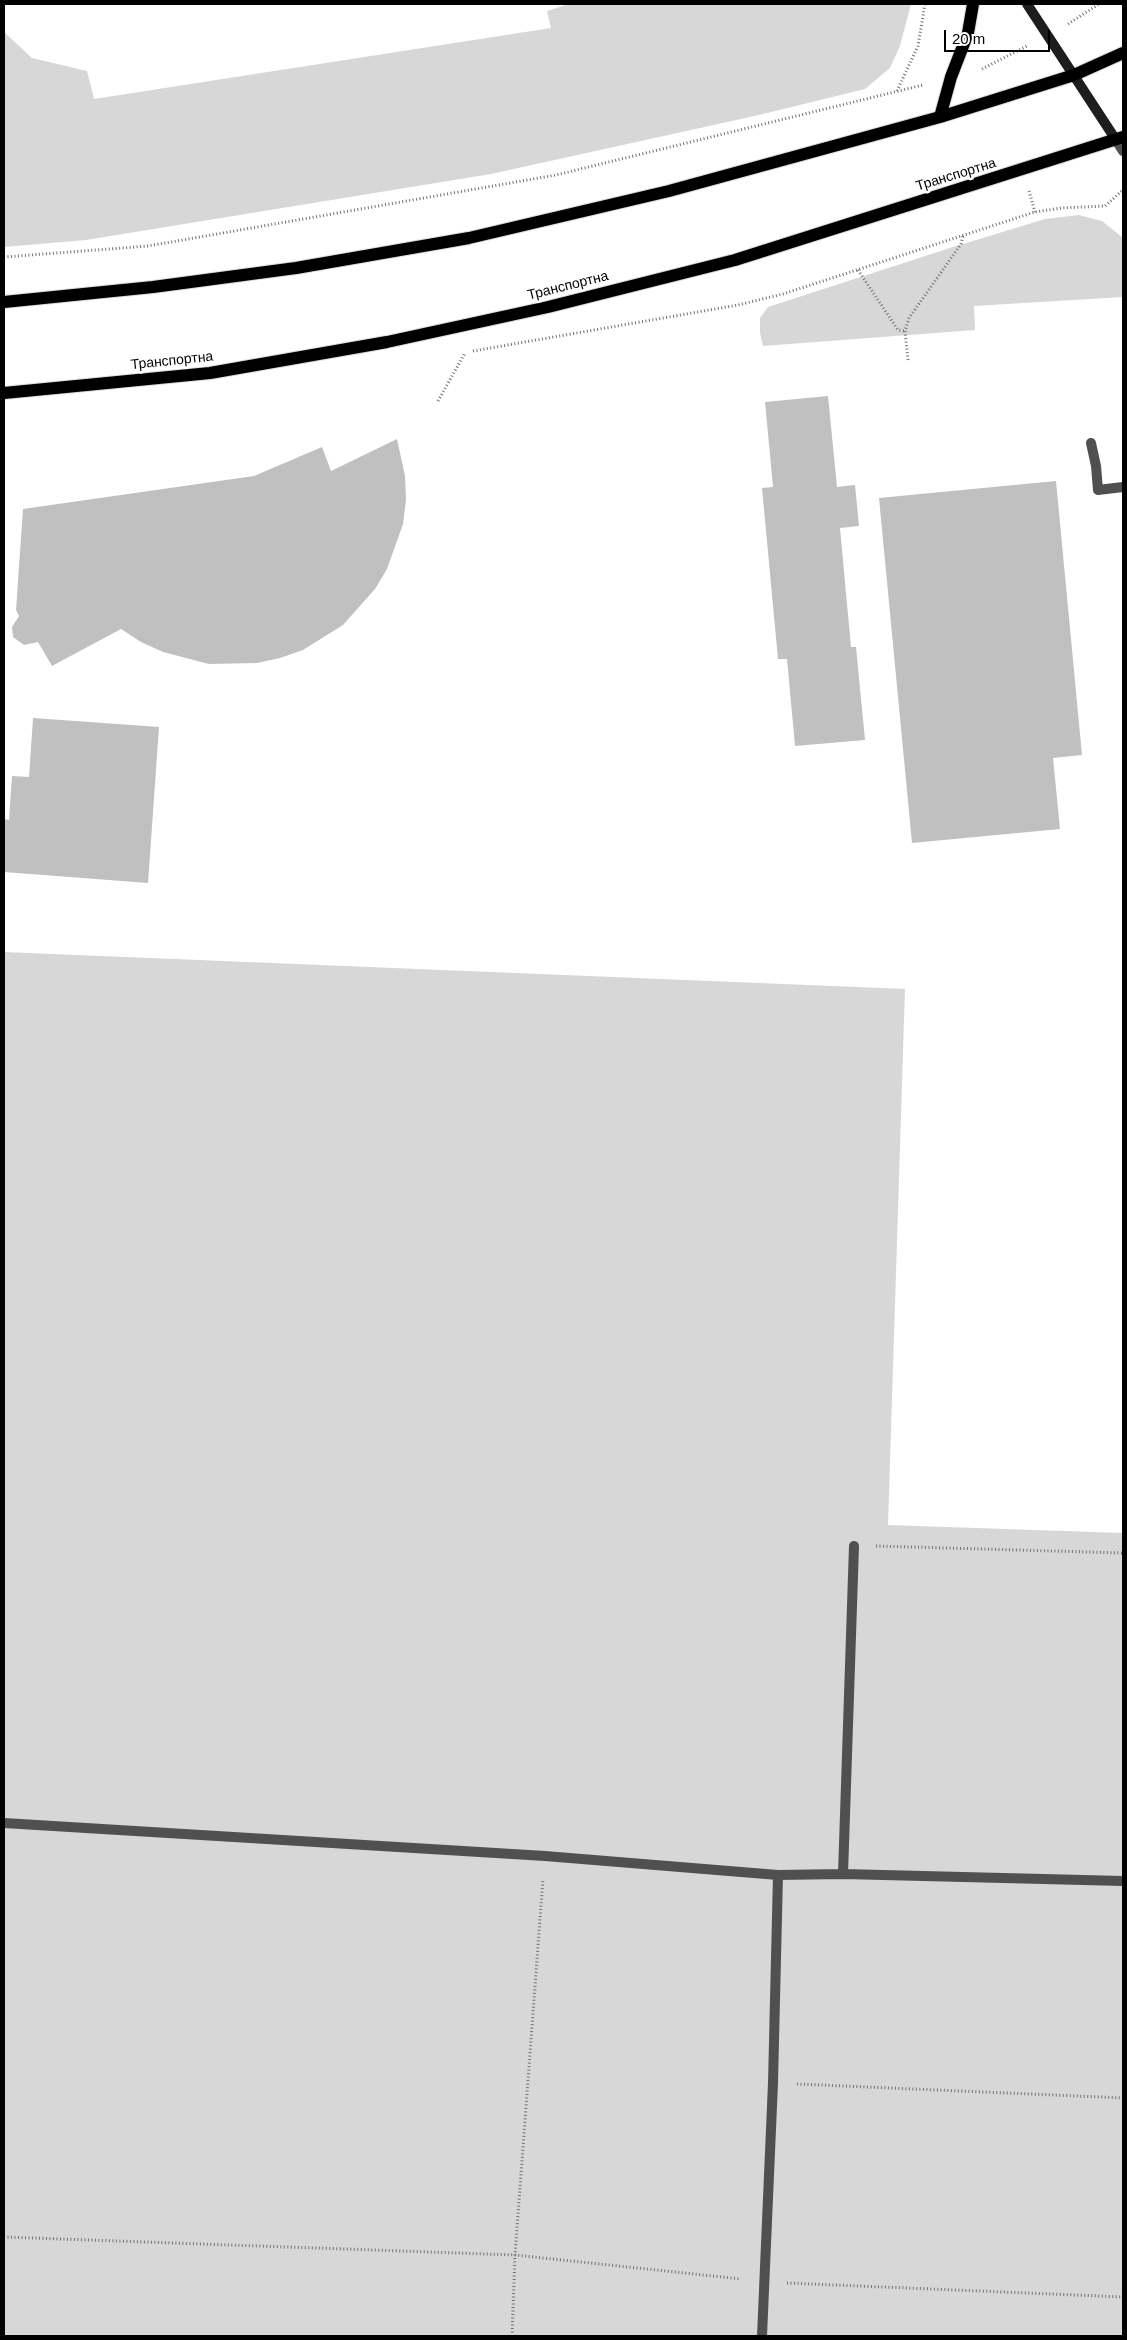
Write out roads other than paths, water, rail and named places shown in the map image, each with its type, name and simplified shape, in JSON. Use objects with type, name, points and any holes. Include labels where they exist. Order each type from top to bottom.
[{"type":"main road","points":[[940,117],[951,76],[968,33],[973,4]]},
{"type":"main road","points":[[4,302],[153,287],[296,268],[469,238],[669,190],[940,117],[1074,75],[1123,53]]},
{"type":"main road","name":"Транспортна","points":[[4,393],[210,373],[387,342],[548,307],[735,260],[1120,139]]},
{"type":"street","points":[[1027,4],[1074,75],[1120,139]]},
{"type":"lane","points":[[1120,139],[1123,151]]},
{"type":"lane","points":[[1091,443],[1096,466],[1098,490],[1123,487]]},
{"type":"lane","points":[[843,1874],[854,1546]]},
{"type":"lane","points":[[4,1823],[545,1856],[778,1875],[843,1874],[1123,1881]]},
{"type":"lane","points":[[762,2336],[773,2083],[778,1875]]}]
